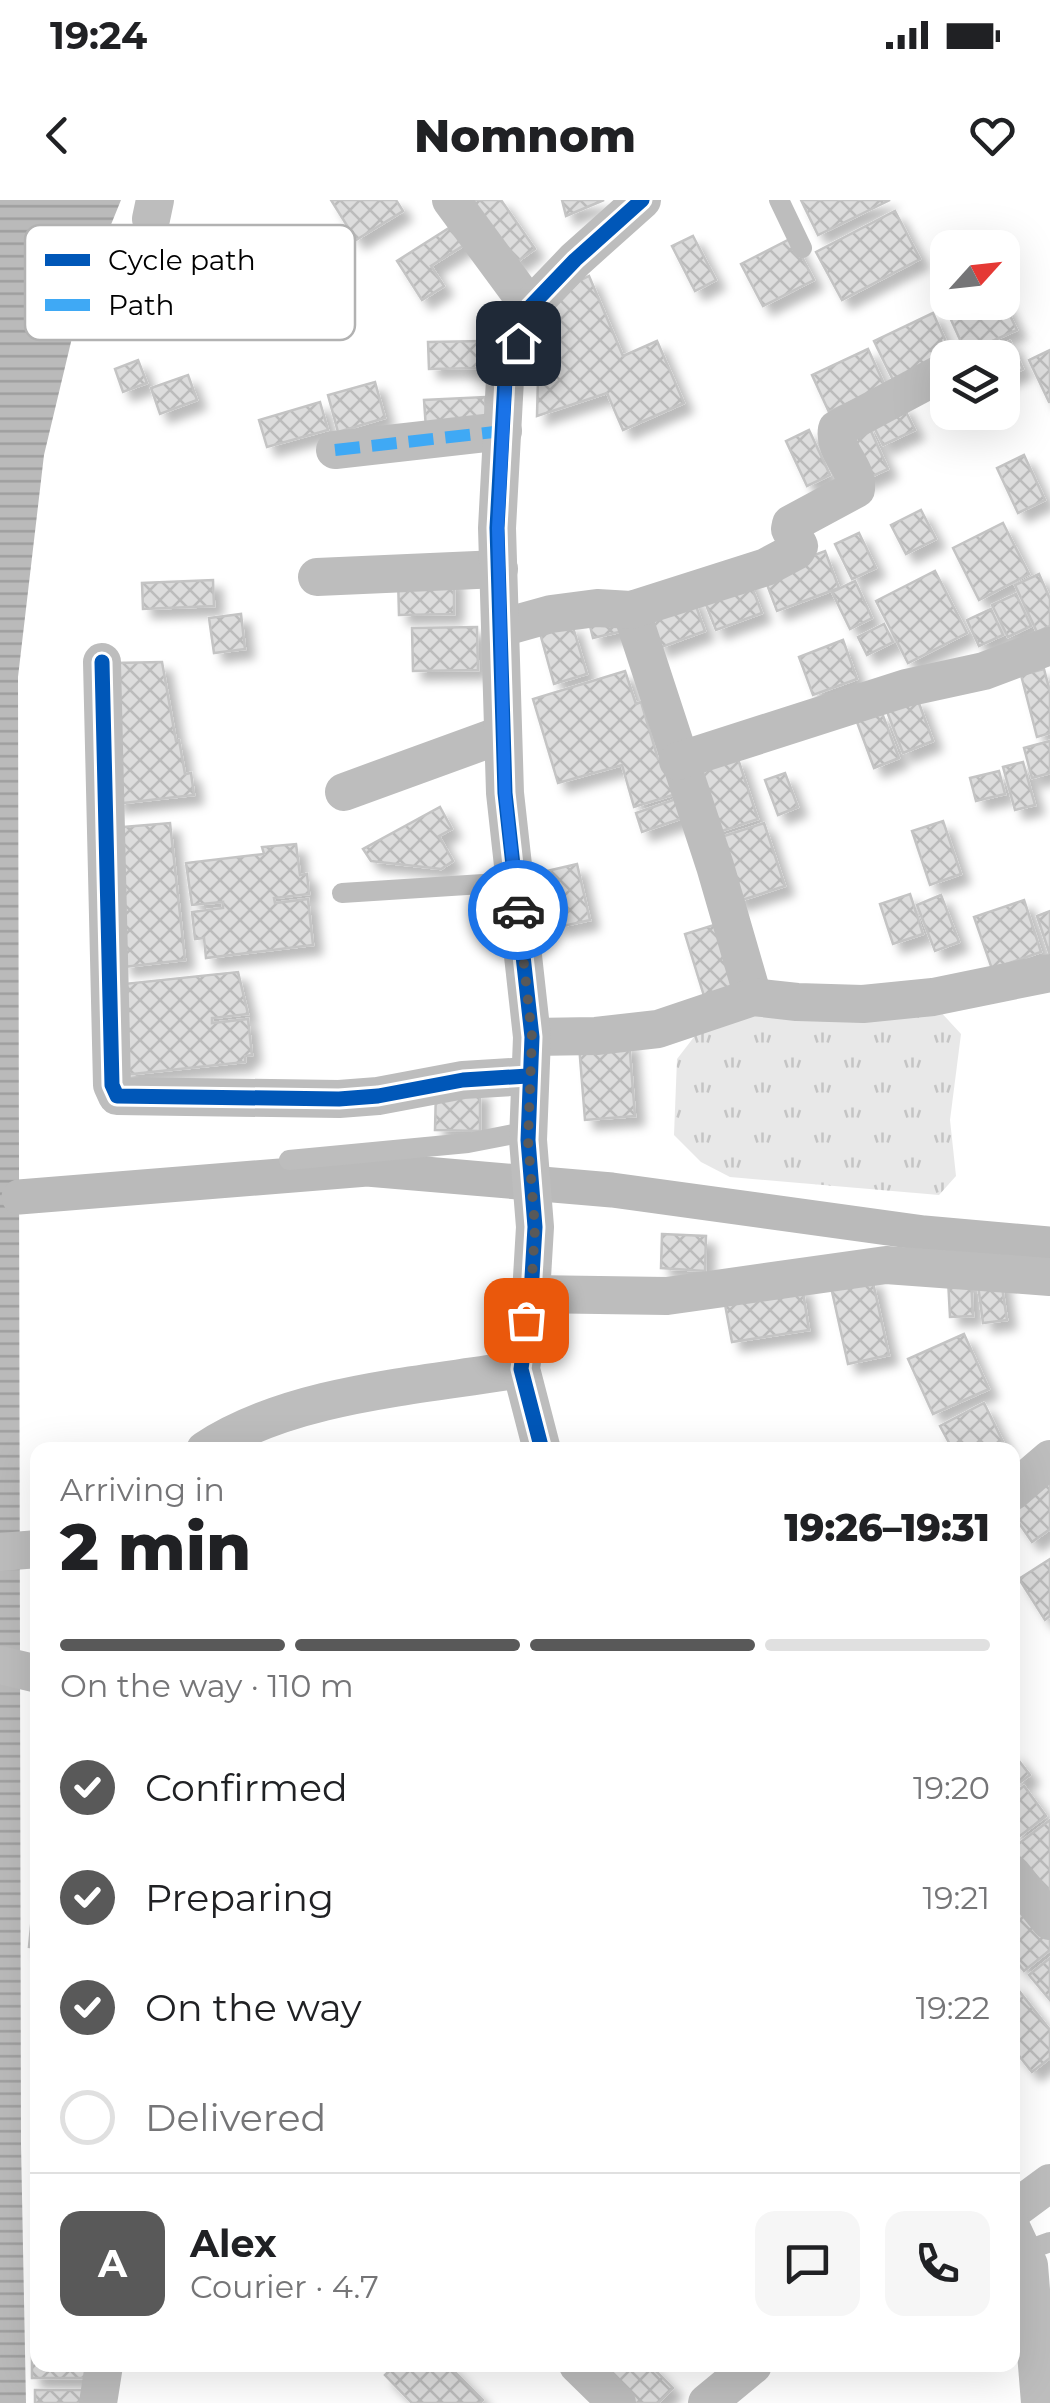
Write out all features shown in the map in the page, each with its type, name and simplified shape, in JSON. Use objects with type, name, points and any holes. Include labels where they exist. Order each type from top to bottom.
[{"type":"street","points":[[450,200],[530,307]]},
{"type":"street","points":[[540,1442],[520,1369],[531,1294],[535,1228],[528,1076],[532,1037],[505,793],[499,569],[506,379],[530,307],[642,200]]},
{"type":"street","points":[[500,628],[552,614],[597,608],[631,610],[766,567],[796,551],[799,546],[791,524],[856,489],[857,478],[835,440],[837,430],[930,379]]},
{"type":"street","points":[[336,450],[503,431]]},
{"type":"street","points":[[318,577],[499,569]]},
{"type":"street","points":[[631,610],[754,997]]},
{"type":"street","points":[[678,761],[906,688],[984,670],[1050,646]]},
{"type":"street","points":[[102,662],[112,1085],[117,1096],[339,1099],[463,1080],[528,1076]]},
{"type":"street","points":[[344,792],[504,734]]},
{"type":"street","points":[[532,1037],[596,1036],[658,1029],[754,997],[863,1004],[933,996],[1050,973]]},
{"type":"street","points":[[531,1294],[667,1296],[886,1264],[1050,1276]]},
{"type":"street","points":[[229,1442],[323,1402],[520,1369]]},
{"type":"street","points":[[1020,1485],[1050,1460]]},
{"type":"street","points":[[0,1552],[30,1550]]},
{"type":"street","points":[[1020,1884],[1050,1922]]},
{"type":"street","points":[[1020,2204],[1050,2183]]},
{"type":"street","points":[[1029,2241],[1040,2403]]},
{"type":"street","points":[[98,2403],[103,2372]]},
{"type":"street","points":[[585,2372],[618,2403]]},
{"type":"street","points":[[708,2403],[745,2372]]},
{"type":"lane","points":[[779,200],[802,248]]},
{"type":"lane","points":[[342,893],[515,882]]},
{"type":"lane","points":[[288,1160],[529,1135]]},
{"type":"green space","points":[[759,1004],[938,1009],[961,1034],[950,1120],[956,1176],[939,1195],[730,1177],[701,1162],[674,1135],[677,1059],[704,1024]]},
{"type":"shaded area","points":[[0,200],[121,200],[111,225],[25,225],[25,340],[71,340],[44,455],[18,677],[21,2144],[26,2403],[0,2403]]},
{"type":"building","points":[[331,200],[396,200],[403,211],[356,240],[355,225],[347,225]]},
{"type":"building","points":[[470,200],[501,200],[535,249],[514,264]]},
{"type":"building","points":[[562,200],[604,200],[566,216]]},
{"type":"building","points":[[801,200],[890,200],[818,235]]},
{"type":"building","points":[[895,211],[920,259],[842,300],[816,252]]},
{"type":"building","points":[[460,221],[472,240],[431,266],[444,286],[422,300],[397,261]]},
{"type":"building","points":[[693,236],[716,280],[695,291],[672,246]]},
{"type":"building","points":[[792,238],[814,280],[763,306],[741,264]]},
{"type":"building","points":[[589,276],[623,356],[657,341],[684,403],[623,430],[607,393],[537,416],[540,301]]},
{"type":"building","points":[[930,314],[945,340],[930,340],[930,365],[894,382],[874,341]]},
{"type":"building","points":[[951,320],[1012,320],[1017,330],[995,340],[960,340]]},
{"type":"building","points":[[484,341],[485,368],[429,369],[428,342]]},
{"type":"building","points":[[868,349],[885,386],[829,412],[812,375]]},
{"type":"building","points":[[1050,350],[1050,402],[1049,402],[1029,360]]},
{"type":"building","points":[[138,360],[147,383],[123,392],[115,369]]},
{"type":"building","points":[[188,375],[197,400],[160,414],[151,388]]},
{"type":"building","points":[[375,382],[385,418],[338,432],[328,395]]},
{"type":"building","points":[[485,397],[487,427],[426,429],[424,400]]},
{"type":"building","points":[[320,402],[328,430],[267,447],[259,420]]},
{"type":"building","points":[[902,404],[915,430],[883,445],[870,419]]},
{"type":"building","points":[[866,420],[888,469],[862,481],[840,433]]},
{"type":"building","points":[[809,430],[830,475],[807,486],[786,441]]},
{"type":"building","points":[[1024,455],[1045,500],[1018,513],[997,468]]},
{"type":"building","points":[[921,510],[936,539],[906,554],[891,525]]},
{"type":"building","points":[[1003,523],[1029,574],[979,600],[953,548]]},
{"type":"building","points":[[859,533],[876,568],[852,579],[835,544]]},
{"type":"building","points":[[825,551],[839,588],[777,611],[763,574]]},
{"type":"building","points":[[935,571],[967,633],[908,663],[876,601]]},
{"type":"building","points":[[1039,574],[1050,599],[1050,626],[1037,632],[1015,585]]},
{"type":"building","points":[[747,575],[762,613],[716,630],[701,592]]},
{"type":"building","points":[[454,576],[454,614],[399,615],[398,578]]},
{"type":"building","points":[[213,580],[214,606],[143,609],[142,583]]},
{"type":"building","points":[[855,581],[872,618],[850,629],[832,592]]},
{"type":"building","points":[[1016,594],[1031,626],[1008,637],[992,605]]},
{"type":"building","points":[[692,595],[705,631],[659,648],[646,612]]},
{"type":"building","points":[[991,609],[1003,635],[979,646],[967,620]]},
{"type":"building","points":[[241,614],[245,649],[214,653],[209,618]]},
{"type":"building","points":[[619,614],[623,631],[593,638],[589,622]]},
{"type":"building","points":[[572,624],[587,674],[554,684],[540,633]]},
{"type":"building","points":[[884,624],[893,642],[867,655],[858,637]]},
{"type":"building","points":[[477,627],[478,670],[413,671],[412,628]]},
{"type":"building","points":[[843,640],[857,679],[813,695],[799,657]]},
{"type":"building","points":[[162,662],[176,741],[179,740],[185,774],[191,773],[194,795],[114,804],[114,663]]},
{"type":"building","points":[[1044,669],[1050,692],[1050,733],[1037,737],[1021,675]]},
{"type":"building","points":[[625,671],[636,704],[641,702],[658,759],[665,757],[676,794],[634,807],[622,765],[558,783],[533,699]]},
{"type":"building","points":[[917,698],[933,741],[903,753],[886,709]]},
{"type":"building","points":[[882,713],[899,758],[874,768],[857,722]]},
{"type":"building","points":[[1050,741],[1050,773],[1032,778],[1024,748]]},
{"type":"building","points":[[737,756],[758,819],[710,835],[689,772]]},
{"type":"building","points":[[1023,762],[1035,805],[1015,810],[1003,767]]},
{"type":"building","points":[[999,771],[1005,794],[976,801],[970,778]]},
{"type":"building","points":[[785,773],[798,807],[778,815],[765,780]]},
{"type":"building","points":[[676,799],[683,818],[642,832],[636,813]]},
{"type":"building","points":[[440,807],[452,829],[439,836],[453,861],[441,869],[371,861],[363,849]]},
{"type":"building","points":[[943,821],[961,874],[930,885],[912,831]]},
{"type":"building","points":[[170,823],[185,960],[123,967],[112,828]]},
{"type":"building","points":[[764,823],[785,886],[736,902],[715,839]]},
{"type":"building","points":[[296,844],[300,875],[307,874],[309,894],[274,898],[275,903],[308,899],[313,945],[206,958],[204,938],[195,939],[192,912],[223,908],[223,902],[192,905],[186,863],[264,854],[262,847]]},
{"type":"building","points":[[577,864],[590,920],[559,927],[547,871]]},
{"type":"building","points":[[910,894],[923,934],[893,944],[880,904]]},
{"type":"building","points":[[941,895],[959,942],[935,951],[917,905]]},
{"type":"building","points":[[1024,900],[1041,952],[992,969],[974,917]]},
{"type":"building","points":[[1050,911],[1050,955],[1037,916]]},
{"type":"building","points":[[717,924],[735,986],[704,996],[685,934]]},
{"type":"building","points":[[238,972],[248,1014],[212,1018],[212,1023],[248,1019],[252,1055],[245,1056],[245,1062],[123,1075],[114,985]]},
{"type":"building","points":[[629,1041],[635,1116],[585,1120],[579,1045]]},
{"type":"building","points":[[436,1090],[480,1090],[480,1131],[435,1130]]},
{"type":"building","points":[[662,1234],[706,1236],[705,1271],[661,1268]]},
{"type":"building","points":[[1000,1274],[1007,1320],[983,1323],[977,1277]]},
{"type":"building","points":[[872,1278],[889,1355],[848,1364],[831,1287]]},
{"type":"building","points":[[971,1278],[973,1316],[950,1317],[948,1279]]},
{"type":"building","points":[[802,1286],[809,1330],[732,1342],[724,1299]]},
{"type":"building","points":[[964,1334],[989,1389],[933,1414],[908,1359]]},
{"type":"building","points":[[984,1403],[1003,1442],[949,1442],[940,1426]]},
{"type":"building","points":[[1050,1474],[1050,1529],[1032,1542],[1020,1525],[1020,1495]]},
{"type":"building","points":[[1050,1559],[1050,1616],[1045,1620],[1020,1581]]},
{"type":"building","points":[[1020,1762],[1030,1775],[1020,1782]]},
{"type":"building","points":[[1024,1786],[1046,1816],[1020,1836],[1020,1789]]},
{"type":"building","points":[[1050,1820],[1050,1889],[1045,1893],[1020,1858],[1020,1843]]},
{"type":"building","points":[[1020,1908],[1050,1925],[1050,1950],[1024,1971],[1020,1966]]},
{"type":"building","points":[[1050,1958],[1050,2000],[1029,1975]]},
{"type":"building","points":[[1020,1992],[1050,2030],[1050,2058],[1032,2072],[1020,2057]]},
{"type":"building","points":[[32,2372],[87,2372],[87,2378],[32,2378]]},
{"type":"building","points":[[455,2372],[483,2400],[412,2403],[385,2375]]},
{"type":"building","points":[[600,2372],[657,2372],[673,2388],[658,2403],[631,2403]]},
{"type":"building","points":[[35,2390],[83,2390],[83,2403],[35,2403]]},
{"type":"waterway","points":[[19,1197],[367,1169],[612,1190],[924,1233],[1050,1244]]},
{"type":"marked path","points":[[335,450],[503,431]]},
{"type":"cycle path","points":[[540,1442],[521,1369],[535,1227],[528,1140],[532,1037],[505,793],[497,528],[505,379],[530,307],[642,200]]},
{"type":"cycle path","points":[[102,662],[112,1085],[117,1096],[339,1099],[463,1080],[528,1076]]},
{"type":"way so far","points":[[518,910],[532,1037],[528,1140],[535,1228],[526,1320]]},
{"type":"route","points":[[518,343],[506,379],[498,528],[505,793],[518,910]]}]
